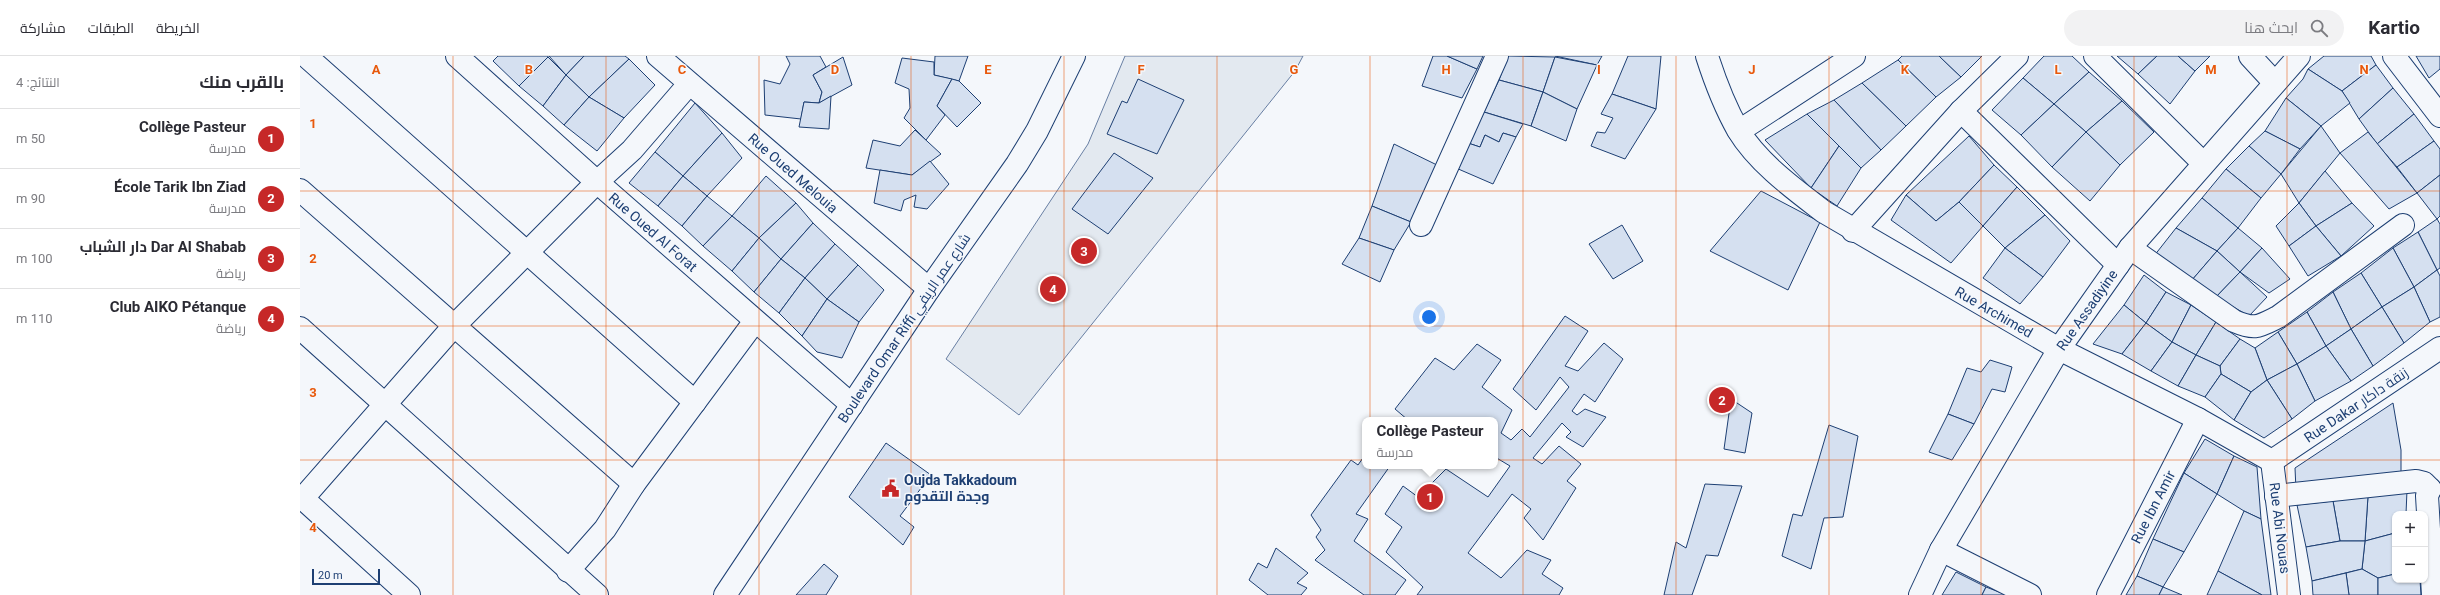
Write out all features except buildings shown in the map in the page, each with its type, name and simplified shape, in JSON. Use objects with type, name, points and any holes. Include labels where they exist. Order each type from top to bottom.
[{"type":"street","points":[[306,56],[695,402]]},
{"type":"street","name":"Rue Oued Al Forat","points":[[457,56],[597,182],[852,405]]},
{"type":"street","name":"Rue Oued Melouia","points":[[658,56],[929,289]]},
{"type":"street","name":"Boulevard Omar Riffi شارع عمر الريفي","points":[[724,595],[929,289],[1021,157],[1037,131],[1074,56]]},
{"type":"street","points":[[1421,225],[1497,56]]},
{"type":"street","name":"Rue Archimed","points":[[1707,56],[1715,83],[1738,131],[1759,156],[1792,188],[1853,231],[2059,349],[2198,419],[2272,461]]},
{"type":"street","points":[[1738,131],[1854,56]]},
{"type":"street","points":[[1853,231],[1961,111],[2017,56]]},
{"type":"street","points":[[2095,56],[2203,163]]},
{"type":"street","points":[[2250,56],[2274,82]]},
{"type":"street","name":"Rue Assadiyine","points":[[1920,595],[1941,550],[2059,349],[2118,265],[2130,248],[2203,163],[2274,82],[2299,56]]},
{"type":"street","points":[[2394,56],[2440,116]]},
{"type":"street","points":[[409,595],[301,497],[454,327],[597,182],[632,150],[689,84]]},
{"type":"street","points":[[1961,111],[2118,265]]},
{"type":"street","points":[[300,190],[634,484]]},
{"type":"street","points":[[2130,248],[2234,321],[2246,327],[2257,328],[2278,317],[2403,225]]},
{"type":"street","points":[[568,570],[605,529],[634,484],[755,321]]},
{"type":"street","points":[[300,328],[385,403],[596,595]]},
{"type":"street","name":"Rue Dakar زنقة داكار","points":[[2272,461],[2440,348]]},
{"type":"street","name":"Rue Ibn Amir","points":[[2108,595],[2198,419]]},
{"type":"street","name":"Rue Abi Nouas","points":[[2272,461],[2289,595]]},
{"type":"street","points":[[2276,496],[2416,481],[2435,487],[2428,496],[2433,595]]},
{"type":"street","points":[[1941,550],[2030,595]]},
{"type":"shaded area","points":[[1125,56],[1303,56],[1295,71],[1019,415],[946,359],[1088,144]]},
{"type":"place","name":"Dar Al Shabab دار الشباب","points":[[1084,251]]},
{"type":"place","name":"Club AIKO Pétanque","points":[[1053,289]]},
{"type":"place","name":"École Tarik Ibn Ziad","points":[[1722,400]]},
{"type":"place","name":"Oujda Takkadoum وجدة التقدوم","points":[[891,488]]},
{"type":"place","name":"Collège Pasteur","points":[[1430,497]]}]
